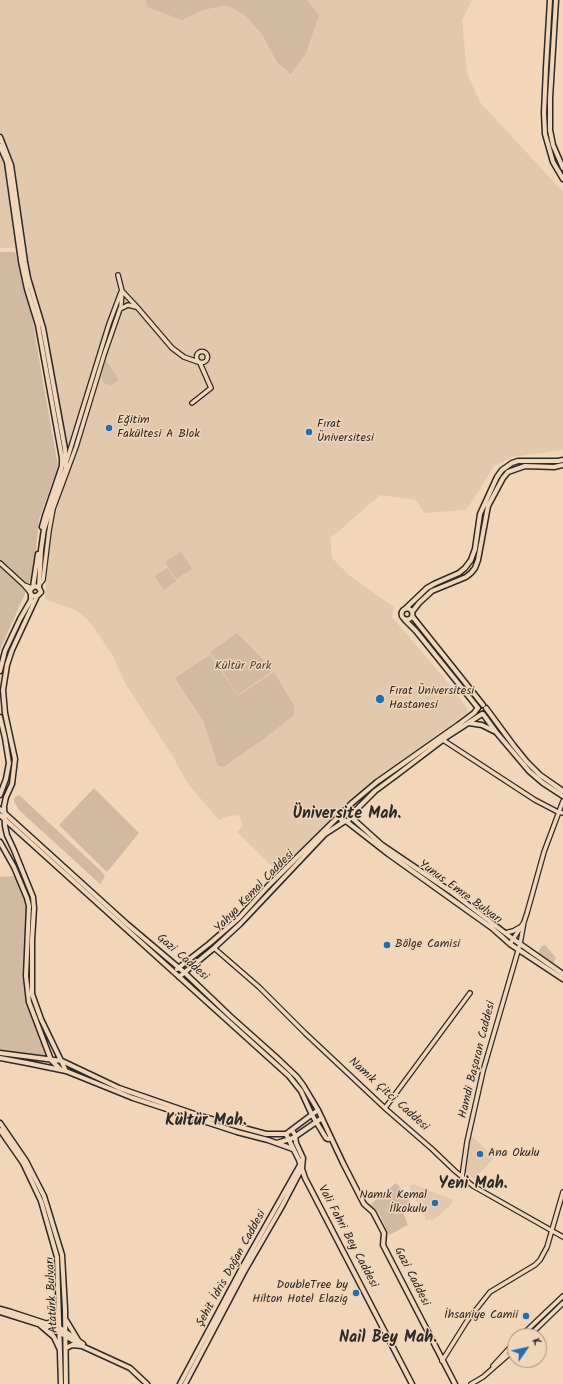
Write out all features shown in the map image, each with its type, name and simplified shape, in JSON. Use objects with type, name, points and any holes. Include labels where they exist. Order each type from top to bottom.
[{"type":"main road","points":[[550,0],[545,76],[545,134],[552,162],[563,179]]},
{"type":"main road","points":[[556,0],[550,98],[550,130],[553,145],[563,168]]},
{"type":"main road","points":[[0,137],[11,165],[25,262],[42,328],[65,449],[66,463],[66,468],[44,529],[39,586],[41,592],[37,596],[12,650],[7,665],[3,700],[15,759],[12,784],[6,797],[5,826],[7,835],[27,881],[34,908],[32,994],[66,1071]]},
{"type":"main road","points":[[0,146],[7,162],[21,261],[27,289],[38,325],[62,458],[62,466],[44,516],[31,600],[5,651],[0,671]]},
{"type":"main road","points":[[563,460],[518,460],[502,470],[494,483],[480,514],[471,560],[459,573],[427,588],[401,613],[402,618],[426,643],[477,708],[478,712],[482,714],[536,778],[563,796]]},
{"type":"main road","points":[[405,620],[410,619],[419,603],[432,591],[466,577],[475,568],[478,560],[488,506],[502,478],[508,472],[525,466],[554,467],[563,465]]},
{"type":"main road","points":[[32,590],[36,586],[39,586]]},
{"type":"main road","points":[[32,590],[34,596],[37,596]]},
{"type":"main road","points":[[405,609],[410,610],[527,762],[544,778],[563,791]]},
{"type":"main road","points":[[480,705],[485,707],[485,712],[443,740],[375,791],[350,816],[349,819],[345,821],[341,819],[339,816],[341,812],[346,810],[377,782],[458,725],[474,713],[480,705]]},
{"type":"main road","points":[[0,717],[5,738],[8,763],[6,779],[0,795]]},
{"type":"main road","points":[[468,723],[482,725],[496,732]]},
{"type":"main road","name":"Gazi Caddesi","points":[[0,809],[127,924],[185,973],[297,1077],[318,1110],[364,1204],[373,1212],[384,1233],[383,1245],[455,1384]]},
{"type":"main road","points":[[346,810],[350,813],[350,816]]},
{"type":"main road","name":"Gazi Caddesi","points":[[0,815],[289,1076],[301,1091],[312,1115],[326,1138],[331,1138]]},
{"type":"main road","name":"Yahya Kemal Caddesi","points":[[174,972],[238,918],[339,816]]},
{"type":"main road","name":"Yunus Emre Bulvarı","points":[[350,816],[382,845],[444,887],[513,939],[563,974]]},
{"type":"main road","name":"Yunus Emre Bulvarı","points":[[345,821],[353,825],[387,853],[492,928],[518,950],[563,979]]},
{"type":"main road","name":"Yahya Kemal Caddesi","points":[[179,977],[214,948],[259,905],[325,834],[345,821]]},
{"type":"main road","points":[[0,842],[14,867],[29,906],[26,976],[32,1012],[51,1060],[60,1069]]},
{"type":"main road","points":[[0,1054],[62,1062],[119,1088],[200,1116],[266,1134],[286,1134],[318,1110]]},
{"type":"main road","points":[[0,1058],[60,1069],[117,1092],[293,1149]]},
{"type":"main road","points":[[277,1144],[295,1137],[322,1118]]},
{"type":"main road","name":"Atatürk Bulvarı","points":[[0,1123],[26,1162],[44,1196],[62,1255],[66,1384]]},
{"type":"main road","name":"Atatürk Bulvarı","points":[[0,1130],[23,1163],[41,1201],[57,1257],[60,1310],[61,1384]]},
{"type":"main road","points":[[292,1130],[303,1158],[301,1166]]},
{"type":"main road","name":"Vali Fahri Bey Caddesi","points":[[286,1134],[305,1178],[412,1384]]},
{"type":"main road","name":"Şehit İdris Doğan Caddesi","points":[[185,1384],[244,1272],[281,1208],[301,1166]]},
{"type":"main road","name":"Şehit İdris Doğan Caddesi","points":[[180,1384],[243,1266],[301,1166]]},
{"type":"main road","points":[[294,1183],[305,1178]]},
{"type":"main road","points":[[0,1309],[46,1324],[78,1340]]},
{"type":"main road","points":[[46,1324],[56,1320],[60,1310]]},
{"type":"main road","points":[[0,1312],[60,1330]]},
{"type":"main road","points":[[65,1319],[83,1346]]},
{"type":"main road","points":[[40,1324],[42,1328],[54,1337],[61,1351]]},
{"type":"main road","points":[[65,1333],[83,1346],[130,1368],[147,1384]]},
{"type":"main road","points":[[66,1348],[72,1345],[79,1347],[83,1346]]},
{"type":"street","points":[[66,463],[120,309],[122,291],[118,275]]},
{"type":"street","points":[[122,291],[172,348],[184,357],[199,362],[211,388],[192,403]]},
{"type":"street","points":[[39,586],[43,580],[53,509],[76,447],[102,357],[109,324],[122,291]]},
{"type":"street","points":[[120,309],[128,305],[137,307]]},
{"type":"street","points":[[0,563],[24,585],[32,590]]},
{"type":"street","points":[[443,740],[535,800],[563,813]]},
{"type":"street","points":[[510,944],[524,922],[544,852],[563,801]]},
{"type":"street","name":"Hamdi Başaran Caddesi","points":[[462,1177],[467,1142],[483,1071],[520,944],[524,922]]},
{"type":"street","points":[[505,933],[513,931],[521,926]]},
{"type":"street","name":"Namık Çitci Caddesi","points":[[214,948],[462,1177],[473,1186],[563,1237]]},
{"type":"street","points":[[386,1108],[470,993]]},
{"type":"street","points":[[442,1361],[467,1321],[490,1292],[538,1262],[547,1247],[563,1192]]},
{"type":"street","points":[[530,1328],[563,1296]]},
{"type":"street","points":[[537,1328],[563,1303]]},
{"type":"street","points":[[482,1377],[507,1350]]},
{"type":"street","points":[[471,1384],[482,1377],[507,1356]]},
{"type":"shaded area","name":"Fırat Üniversitesi","points":[[0,0],[472,0],[462,20],[467,73],[480,102],[563,192],[563,450],[512,457],[494,466],[466,510],[424,513],[416,500],[380,495],[338,532],[330,537],[332,558],[350,576],[394,607],[392,617],[451,686],[469,711],[360,791],[277,871],[237,832],[243,826],[239,815],[230,816],[219,820],[188,784],[172,755],[126,685],[112,654],[89,621],[77,611],[45,599],[46,580],[32,581],[40,528],[60,464],[49,394],[15,248],[0,248]]},
{"type":"shaded area","points":[[471,1136],[495,1157],[474,1179],[464,1171]]},
{"type":"shaded area","name":"Namık Kemal İlkokulu","points":[[413,1184],[453,1200],[451,1205],[431,1221],[430,1219],[427,1221],[409,1187]]},
{"type":"green space","points":[[146,0],[307,0],[319,15],[306,53],[291,74],[277,62],[262,34],[245,15],[226,5],[203,10],[182,20],[147,7]]},
{"type":"green space","points":[[0,252],[15,252],[32,319],[58,466],[39,519],[34,571],[0,650]]},
{"type":"green space","points":[[104,360],[106,360],[119,380],[111,385],[105,384],[102,380],[101,373]]},
{"type":"green space","points":[[181,552],[192,569],[176,579],[165,562]]},
{"type":"green space","points":[[167,568],[176,581],[164,590],[155,576]]},
{"type":"green space","name":"Kültür Park","points":[[237,633],[273,670],[238,695],[210,652]]},
{"type":"green space","points":[[210,655],[238,696],[274,672],[294,706],[294,715],[261,741],[223,767],[217,765],[203,720],[175,678]]},
{"type":"green space","points":[[94,788],[139,833],[107,872],[59,825]]},
{"type":"green space","points":[[19,795],[102,872],[105,877],[100,884],[19,810],[14,801],[15,797]]},
{"type":"green space","points":[[15,876],[24,895],[26,907],[24,991],[26,1002],[47,1058],[0,1053],[0,877]]},
{"type":"green space","points":[[545,945],[556,958],[552,964],[537,954],[542,946]]},
{"type":"green space","points":[[396,1183],[406,1194],[412,1206],[403,1212],[408,1225],[389,1235],[379,1213],[370,1205]]},
{"type":"place","name":"Eğitim Fakültesi A Blok","points":[[109,428]]},
{"type":"place","name":"Fırat Üniversitesi","points":[[309,432]]},
{"type":"place","name":"Fırat Üniversitesi Hastanesi","points":[[380,699]]},
{"type":"place","name":"Bölge Camisi","points":[[387,945]]},
{"type":"place","name":"Ana Okulu","points":[[480,1154]]},
{"type":"place","name":"Namık Kemal İlkokulu","points":[[435,1203]]},
{"type":"place","name":"DoubleTree by Hilton Hotel Elazig","points":[[356,1293]]},
{"type":"place","name":"İhsaniye Camii","points":[[526,1316]]},
{"type":"district","name":"Üniversite Mah.","points":[[347,815]]},
{"type":"district","name":"Kültür Mah.","points":[[206,1122]]},
{"type":"district","name":"Yeni Mah.","points":[[473,1185]]},
{"type":"district","name":"Nail Bey Mah.","points":[[388,1339]]}]
